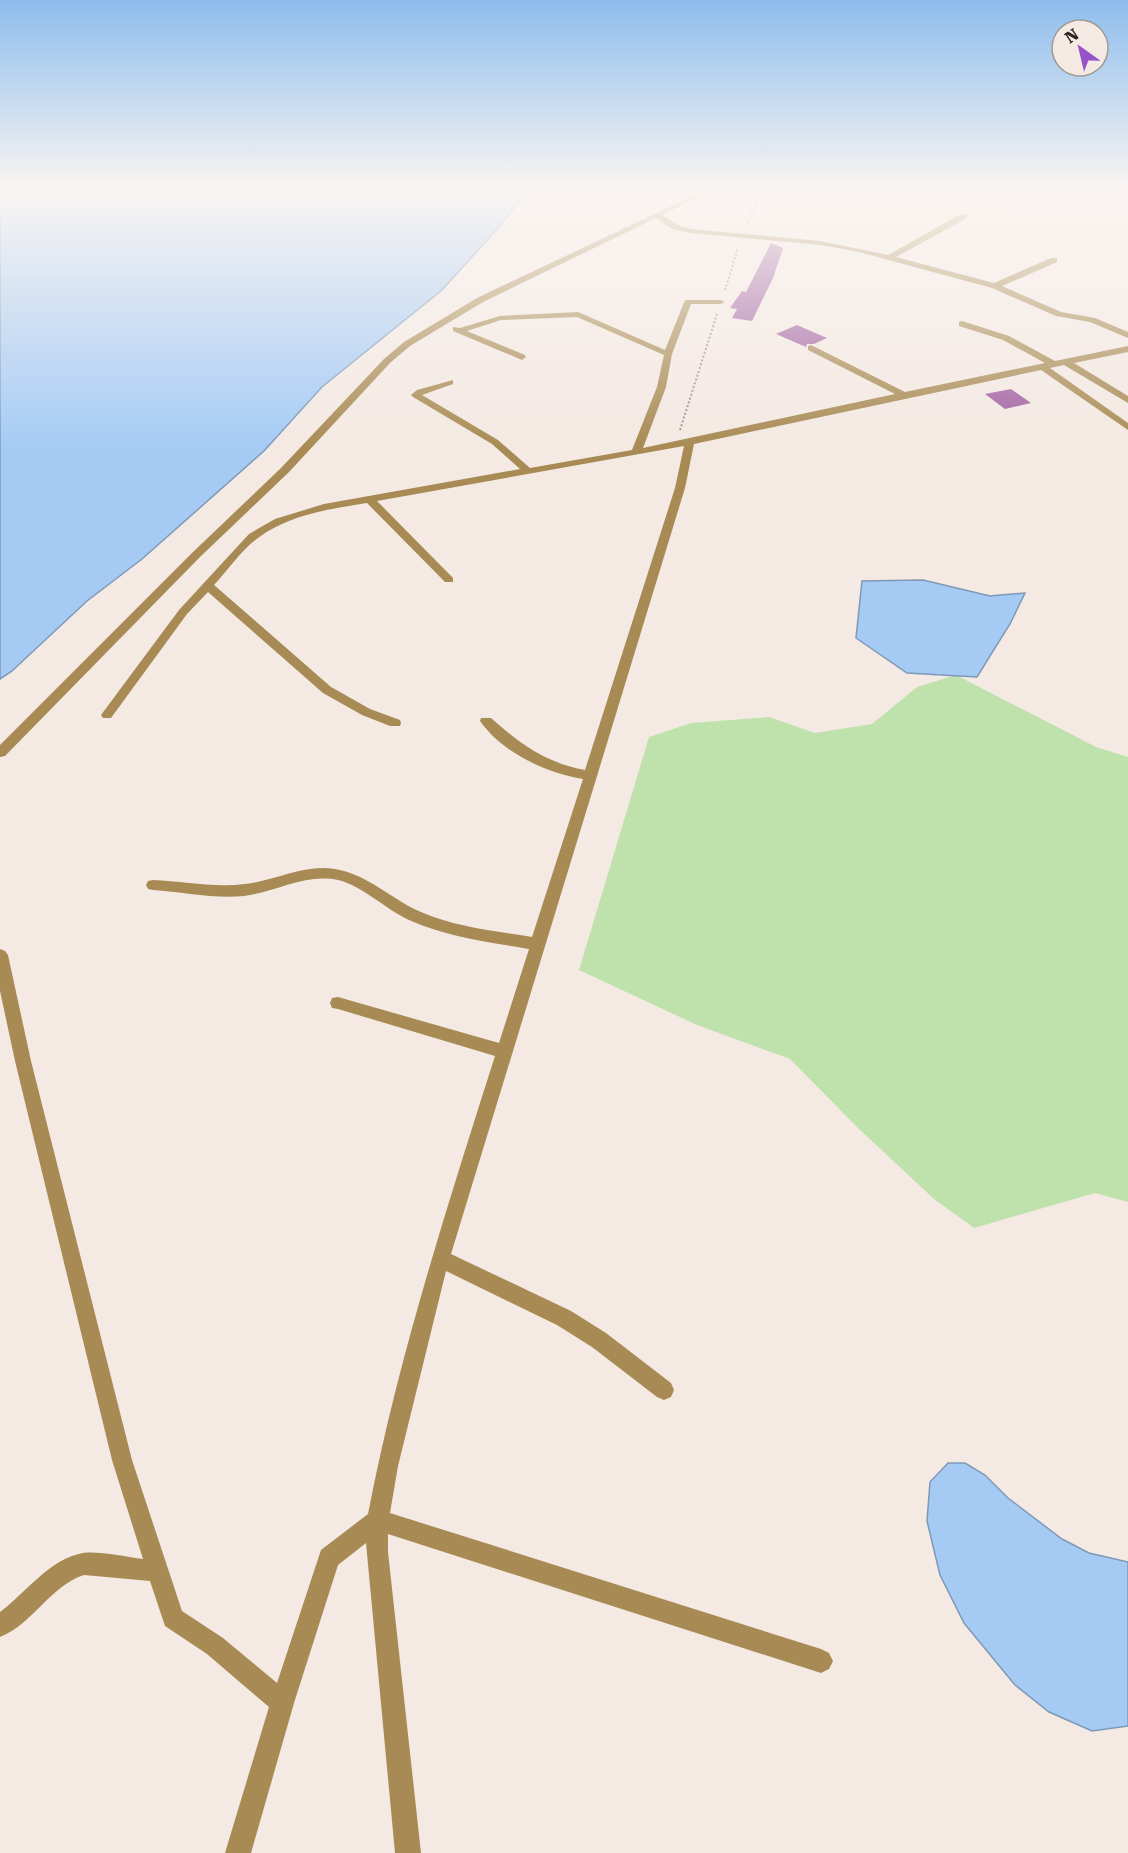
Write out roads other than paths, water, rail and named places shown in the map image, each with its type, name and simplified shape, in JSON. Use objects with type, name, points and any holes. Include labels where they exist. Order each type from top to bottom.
[{"type":"street","points":[[0,753],[188,563],[285,470],[387,361],[407,344],[439,324],[480,300],[531,275]]},
{"type":"street","points":[[955,275],[994,286],[1059,314],[1092,320],[1128,335]]},
{"type":"street","points":[[994,286],[1018,275]]},
{"type":"street","points":[[636,453],[662,384],[669,363],[668,354],[688,302],[721,302]]},
{"type":"street","points":[[461,330],[500,318],[579,314],[668,354]]},
{"type":"street","points":[[439,324],[461,330],[522,357]]},
{"type":"street","points":[[962,324],[1006,338],[1055,365]]},
{"type":"street","points":[[811,348],[904,395]]},
{"type":"street","points":[[108,715],[183,612],[253,537],[279,520],[324,507],[636,453],[1128,349]]},
{"type":"street","points":[[1066,362],[1128,400]]},
{"type":"street","points":[[1043,367],[1128,427]]},
{"type":"street","points":[[450,382],[416,395],[495,442],[529,472]]},
{"type":"street","points":[[408,1853],[377,1552],[378,1520],[388,1466],[440,1258],[680,489],[690,442]]},
{"type":"street","points":[[370,500],[448,580]]},
{"type":"street","points":[[208,586],[327,690],[366,712],[395,723]]},
{"type":"street","points":[[486,722],[523,754],[536,762],[562,772],[591,776]]},
{"type":"street","points":[[153,885],[240,890],[262,887],[300,876],[336,874],[353,880],[402,910],[426,920],[538,944]]},
{"type":"street","points":[[0,955],[23,1061],[122,1460],[173,1618],[215,1646],[282,1703]]},
{"type":"street","points":[[338,1003],[505,1052]]},
{"type":"street","points":[[440,1258],[564,1318],[599,1340],[664,1390]]},
{"type":"street","points":[[378,1520],[821,1661]]},
{"type":"street","points":[[238,1853],[282,1703],[329,1558],[378,1520]]},
{"type":"street","points":[[0,1626],[14,1617],[59,1576],[76,1566],[84,1564],[156,1571]]},
{"type":"water","points":[[0,275],[455,275],[442,290],[322,387],[264,451],[142,559],[87,601],[12,671],[0,679]]},
{"type":"water","points":[[923,580],[990,596],[1025,593],[1010,624],[977,677],[907,673],[856,638],[862,581]]},
{"type":"water","points":[[948,1463],[965,1463],[985,1475],[1008,1498],[1062,1539],[1089,1553],[1128,1562],[1128,1726],[1092,1731],[1049,1712],[1015,1685],[964,1623],[940,1575],[927,1521],[930,1482]]}]
